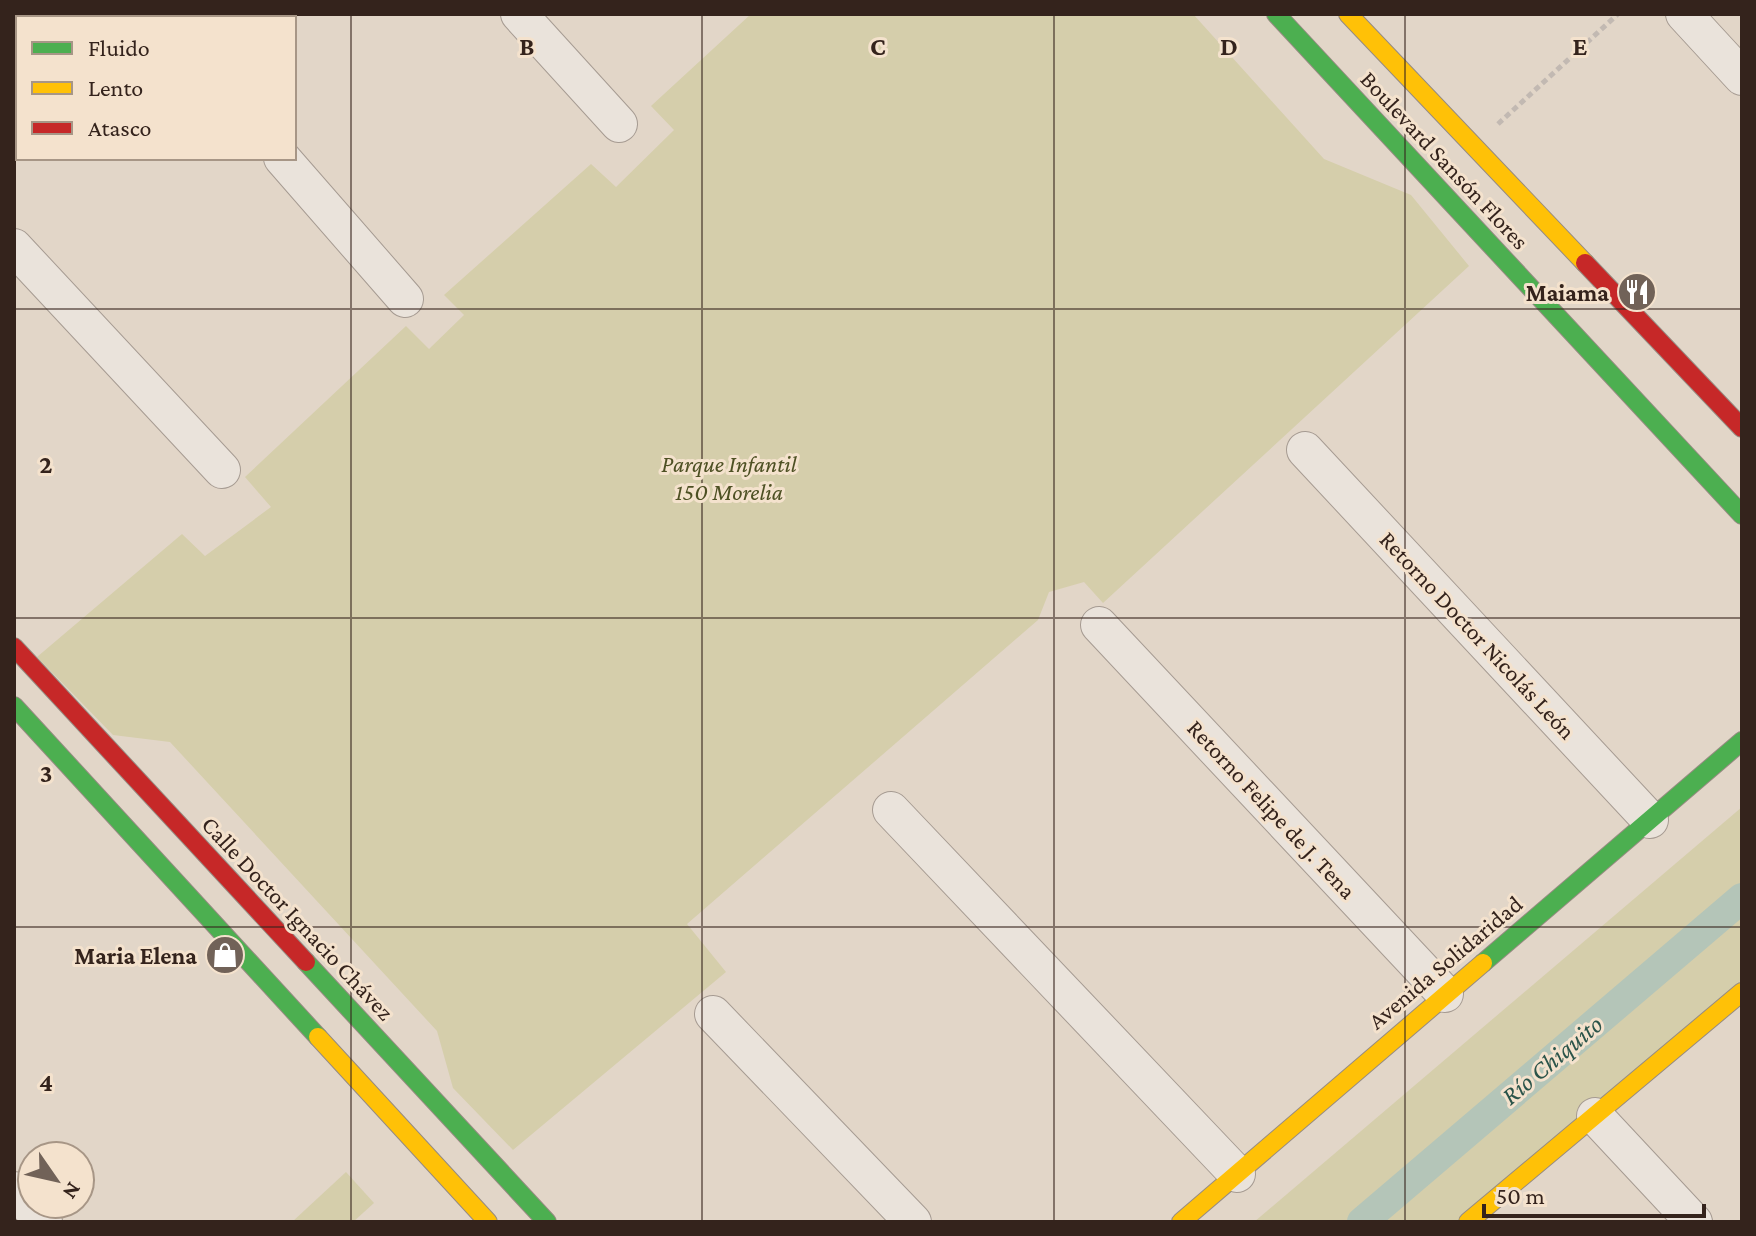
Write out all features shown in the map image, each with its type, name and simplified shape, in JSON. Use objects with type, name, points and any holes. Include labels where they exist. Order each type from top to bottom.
[{"type":"street","points":[[519,14],[619,124]]},
{"type":"street","name":"Boulevard Sansón Flores","points":[[1276,14],[1742,515]]},
{"type":"street","name":"Boulevard Sansón Flores","points":[[1348,14],[1742,428]]},
{"type":"street","points":[[1684,14],[1742,77]]},
{"type":"street","points":[[284,160],[405,299]]},
{"type":"street","points":[[14,247],[222,470]]},
{"type":"street","name":"Retorno Doctor Nicolás León","points":[[1305,450],[1650,820]]},
{"type":"street","name":"Retorno Felipe de J. Tena","points":[[1099,625],[1445,994]]},
{"type":"street","name":"Calle Doctor Ignacio Chávez","points":[[14,647],[41,675],[45,719],[464,1165],[547,1222]]},
{"type":"street","points":[[14,703],[41,675]]},
{"type":"street","name":"Calle Doctor Ignacio Chávez","points":[[14,703],[45,719],[464,1165],[488,1222]]},
{"type":"street","name":"Avenida Solidaridad","points":[[1181,1222],[1742,741]]},
{"type":"street","points":[[891,810],[1237,1174]]},
{"type":"street","points":[[1468,1222],[1742,992]]},
{"type":"street","points":[[713,1014],[913,1222]]},
{"type":"street","points":[[1595,1116],[1694,1222]]},
{"type":"street","points":[[14,1190],[44,1222]]},
{"type":"path","points":[[1474,146],[1618,14]]},
{"type":"green space","name":"Parque Infantil 150 Morelia","points":[[751,14],[1193,14],[1324,159],[1411,195],[1469,266],[1103,603],[1084,582],[1049,592],[1038,620],[687,924],[726,972],[513,1150],[453,1088],[437,1031],[170,742],[113,735],[37,657],[182,534],[205,556],[271,507],[245,477],[406,326],[429,349],[464,315],[444,295],[591,164],[616,187],[674,130],[651,106]]},
{"type":"green space","points":[[1742,807],[1742,995],[1475,1222],[1254,1222]]},
{"type":"green space","points":[[346,1172],[374,1203],[353,1222],[292,1222]]},
{"type":"waterway","name":"Río Chiquito","points":[[1362,1222],[1742,898]]},
{"type":"traffic: fast","points":[[1276,14],[1742,515]]},
{"type":"traffic: fast","points":[[14,26],[16,22]]},
{"type":"traffic: fast","points":[[14,706],[318,1037]]},
{"type":"traffic: fast","points":[[1483,963],[1742,741]]},
{"type":"traffic: fast","points":[[306,962],[547,1222]]},
{"type":"traffic: slow","points":[[1348,14],[1585,263]]},
{"type":"traffic: slow","points":[[1181,1222],[1483,963]]},
{"type":"traffic: slow","points":[[1468,1222],[1742,992]]},
{"type":"traffic: slow","points":[[318,1037],[488,1222]]},
{"type":"traffic: jam","points":[[1585,263],[1742,428]]},
{"type":"traffic: jam","points":[[14,647],[306,962]]},
{"type":"place","name":"Maiama","points":[[1637,292]]},
{"type":"place","name":"Maria Elena","points":[[225,955]]}]
